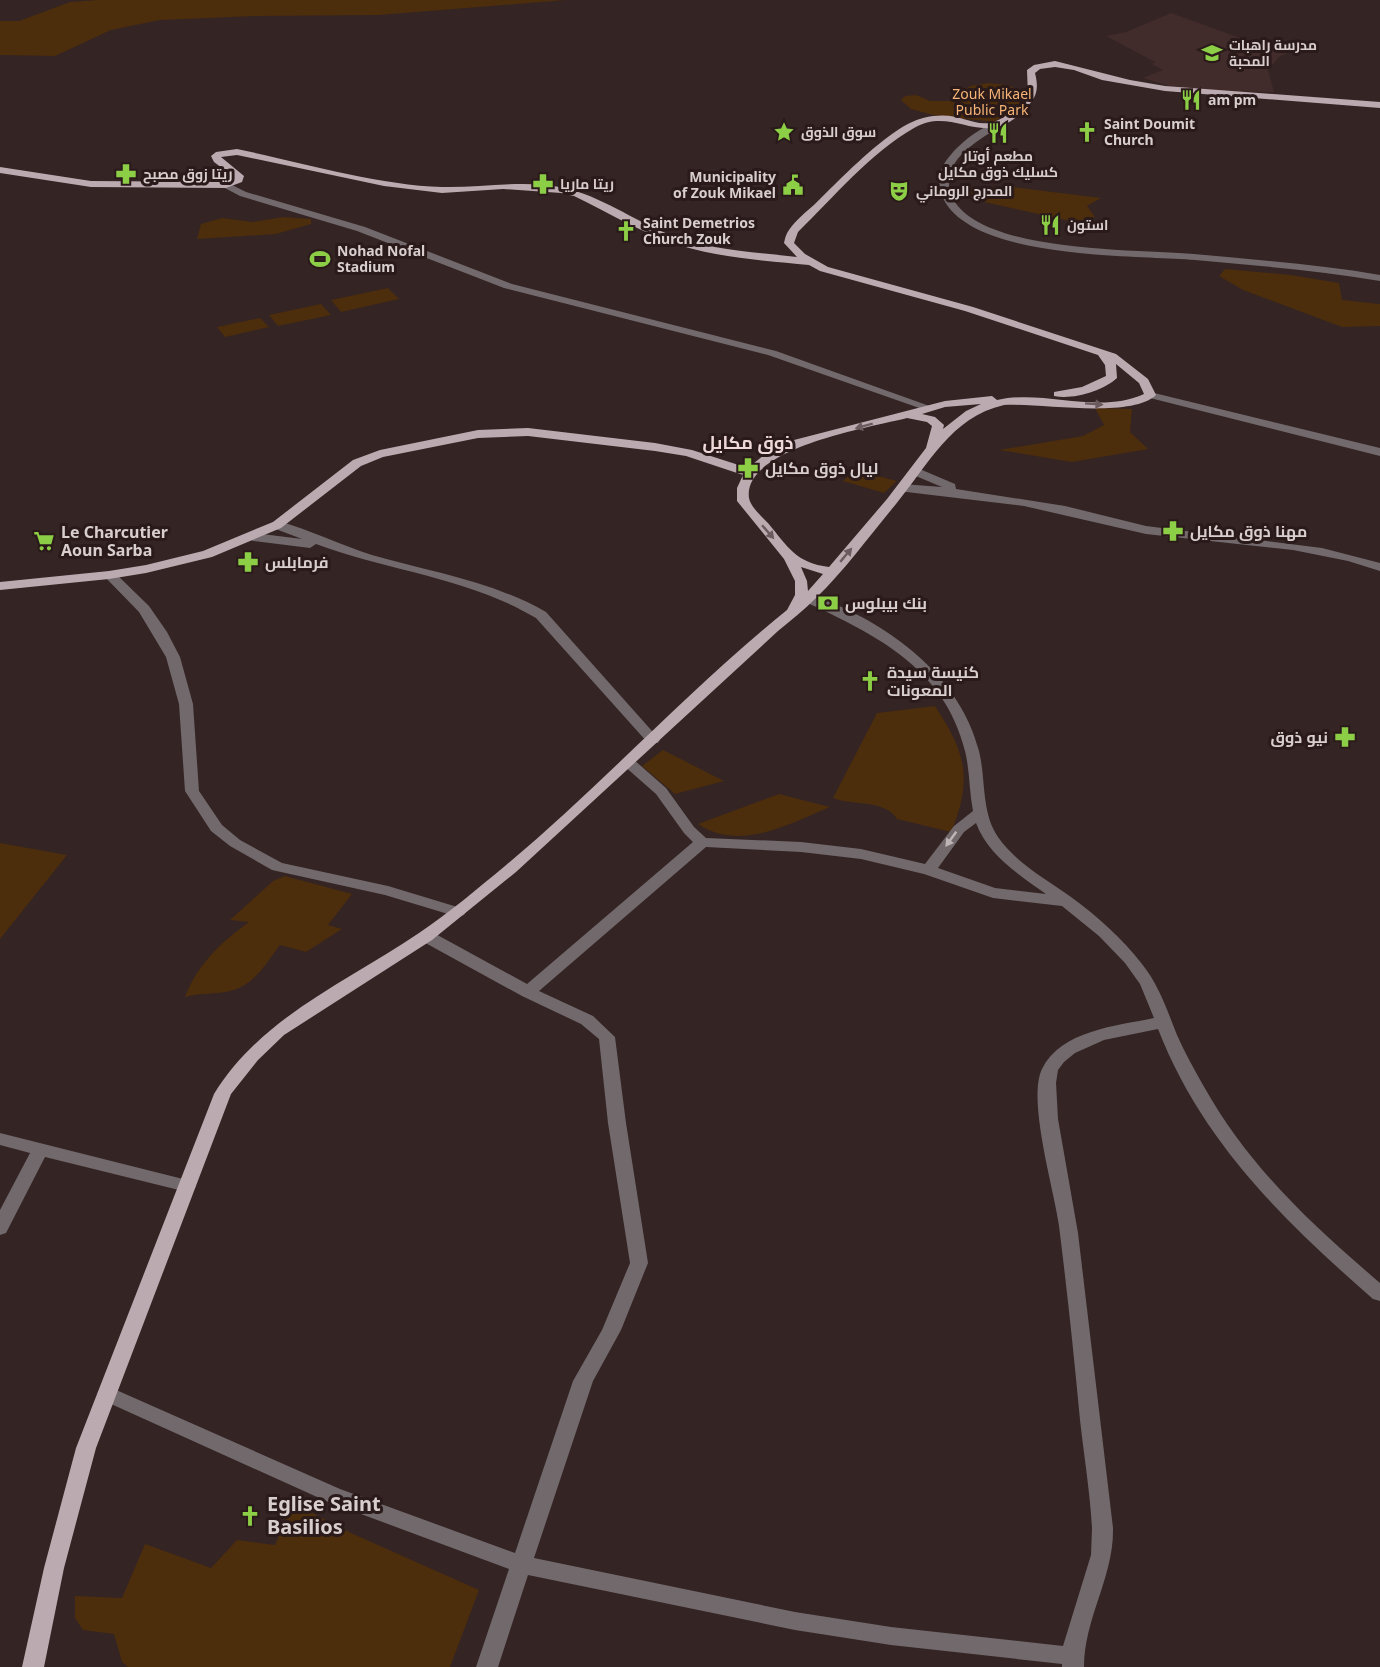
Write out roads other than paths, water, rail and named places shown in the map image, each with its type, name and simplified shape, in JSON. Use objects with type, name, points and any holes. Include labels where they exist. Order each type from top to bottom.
[{"type":"main road","points":[[789,243],[793,231],[818,205],[917,123],[936,119],[993,127],[1010,119],[1025,106],[1032,97],[1034,83],[1045,73],[1060,70],[1173,91],[1324,98],[1380,105]]},
{"type":"main road","points":[[0,170],[91,184],[226,185],[234,183],[239,176],[217,160],[216,156],[226,152],[237,152],[316,170],[409,187],[449,191],[490,186],[548,188],[577,194],[676,240],[750,255],[817,263]]},
{"type":"main road","points":[[799,227],[798,242],[817,263]]},
{"type":"main road","points":[[750,255],[789,243]]},
{"type":"main road","points":[[789,243],[801,256],[837,272],[969,309],[1101,351],[1125,364],[1144,381],[1150,396],[1143,401],[1122,405],[1072,398],[1004,397],[928,408],[798,443],[772,454],[750,473],[743,488],[743,501],[790,558],[806,596]]},
{"type":"main road","points":[[1101,351],[1112,365],[1112,375]]},
{"type":"main road","points":[[33,1667],[54,1568],[86,1448],[223,1094],[237,1070],[267,1039],[426,936],[511,868],[792,612],[832,571],[902,488],[932,448],[959,422],[987,405],[1072,398],[1112,375],[1128,375],[1144,381]]},
{"type":"main road","points":[[905,415],[925,417],[938,425],[932,448]]},
{"type":"main road","points":[[0,586],[109,575],[146,569],[207,554],[253,537],[277,525],[357,463],[380,454],[478,434],[528,432],[655,447],[698,456],[750,473]]},
{"type":"main road","points":[[790,558],[816,569],[832,571]]},
{"type":"street","points":[[993,127],[970,141],[952,160],[943,179],[945,192],[957,213],[987,230],[1047,245],[1096,252],[1251,262],[1380,278]]},
{"type":"street","points":[[226,185],[243,194],[361,229],[508,286],[772,353],[928,408]]},
{"type":"street","points":[[1150,396],[1380,452]]},
{"type":"street","points":[[915,471],[960,491]]},
{"type":"street","points":[[902,488],[960,491],[1068,511],[1143,529],[1297,546],[1380,567]]},
{"type":"street","points":[[277,525],[328,546],[469,585],[527,607],[547,622],[653,740]]},
{"type":"street","points":[[253,537],[328,546]]},
{"type":"street","points":[[109,575],[144,609],[160,632],[173,657],[186,704],[192,791],[216,828],[235,843],[277,867],[388,891],[458,912]]},
{"type":"street","points":[[806,596],[854,618],[892,642],[914,659],[936,684],[965,726],[978,780],[979,813],[991,839],[1011,862],[1108,935],[1137,967],[1149,987],[1176,1052],[1206,1107],[1261,1184],[1302,1227],[1380,1294]]},
{"type":"street","points":[[628,762],[661,791],[689,830],[702,842],[801,847],[861,854],[929,870],[993,893],[1066,902]]},
{"type":"street","points":[[929,870],[959,829],[979,813]]},
{"type":"street","points":[[528,992],[702,842]]},
{"type":"street","points":[[426,936],[528,992],[587,1020],[607,1037],[617,1123],[639,1263],[611,1330],[583,1381],[487,1667]]},
{"type":"street","points":[[107,1394],[333,1495],[523,1565],[795,1621],[1073,1662],[1078,1626],[1093,1583],[1103,1540],[1080,1325],[1066,1215],[1052,1138],[1047,1084],[1050,1069],[1071,1048],[1090,1039],[1163,1022]]},
{"type":"street","points":[[0,1139],[187,1186]]},
{"type":"street","points":[[0,1228],[41,1148]]},
{"type":"place","name":"مدرسة راهبات المحبة","points":[[1212,53]]},
{"type":"place","name":"am pm","points":[[1191,100]]},
{"type":"place","name":"سوق الذوق","points":[[784,132]]},
{"type":"place","name":"Saint Doumit Church","points":[[1087,132]]},
{"type":"place","name":"مطعم أوتار كسليك ذوق مكايل","points":[[998,133]]},
{"type":"place","name":"ريتا زوق مصبح","points":[[126,174]]},
{"type":"place","name":"ريتا ماريا","points":[[543,184]]},
{"type":"place","name":"Municipality of Zouk Mikael","points":[[793,185]]},
{"type":"place","name":"المدرج الروماني","points":[[899,191]]},
{"type":"place","name":"استون","points":[[1050,225]]},
{"type":"place","name":"Saint Demetrios Church Zouk","points":[[626,231]]},
{"type":"place","name":"Nohad Nofal Stadium","points":[[320,259]]},
{"type":"place","name":"ليال ذوق مكايل","points":[[748,468]]},
{"type":"place","name":"مهنا ذوق مكايل","points":[[1173,531]]},
{"type":"place","name":"Le Charcutier Aoun Sarba","points":[[44,541]]},
{"type":"place","name":"فرمابلس","points":[[248,562]]},
{"type":"place","name":"بنك بيبلوس","points":[[828,603]]},
{"type":"place","name":"كنيسة سيدة المعونات","points":[[870,681]]},
{"type":"place","name":"نيو ذوق","points":[[1345,737]]},
{"type":"place","name":"Eglise Saint Basilios","points":[[250,1516]]},
{"type":"district","name":"ذوق مكايل","points":[[748,443]]},
{"type":"park label","name":"Zouk Mikael Public Park","points":[[992,102]]}]
